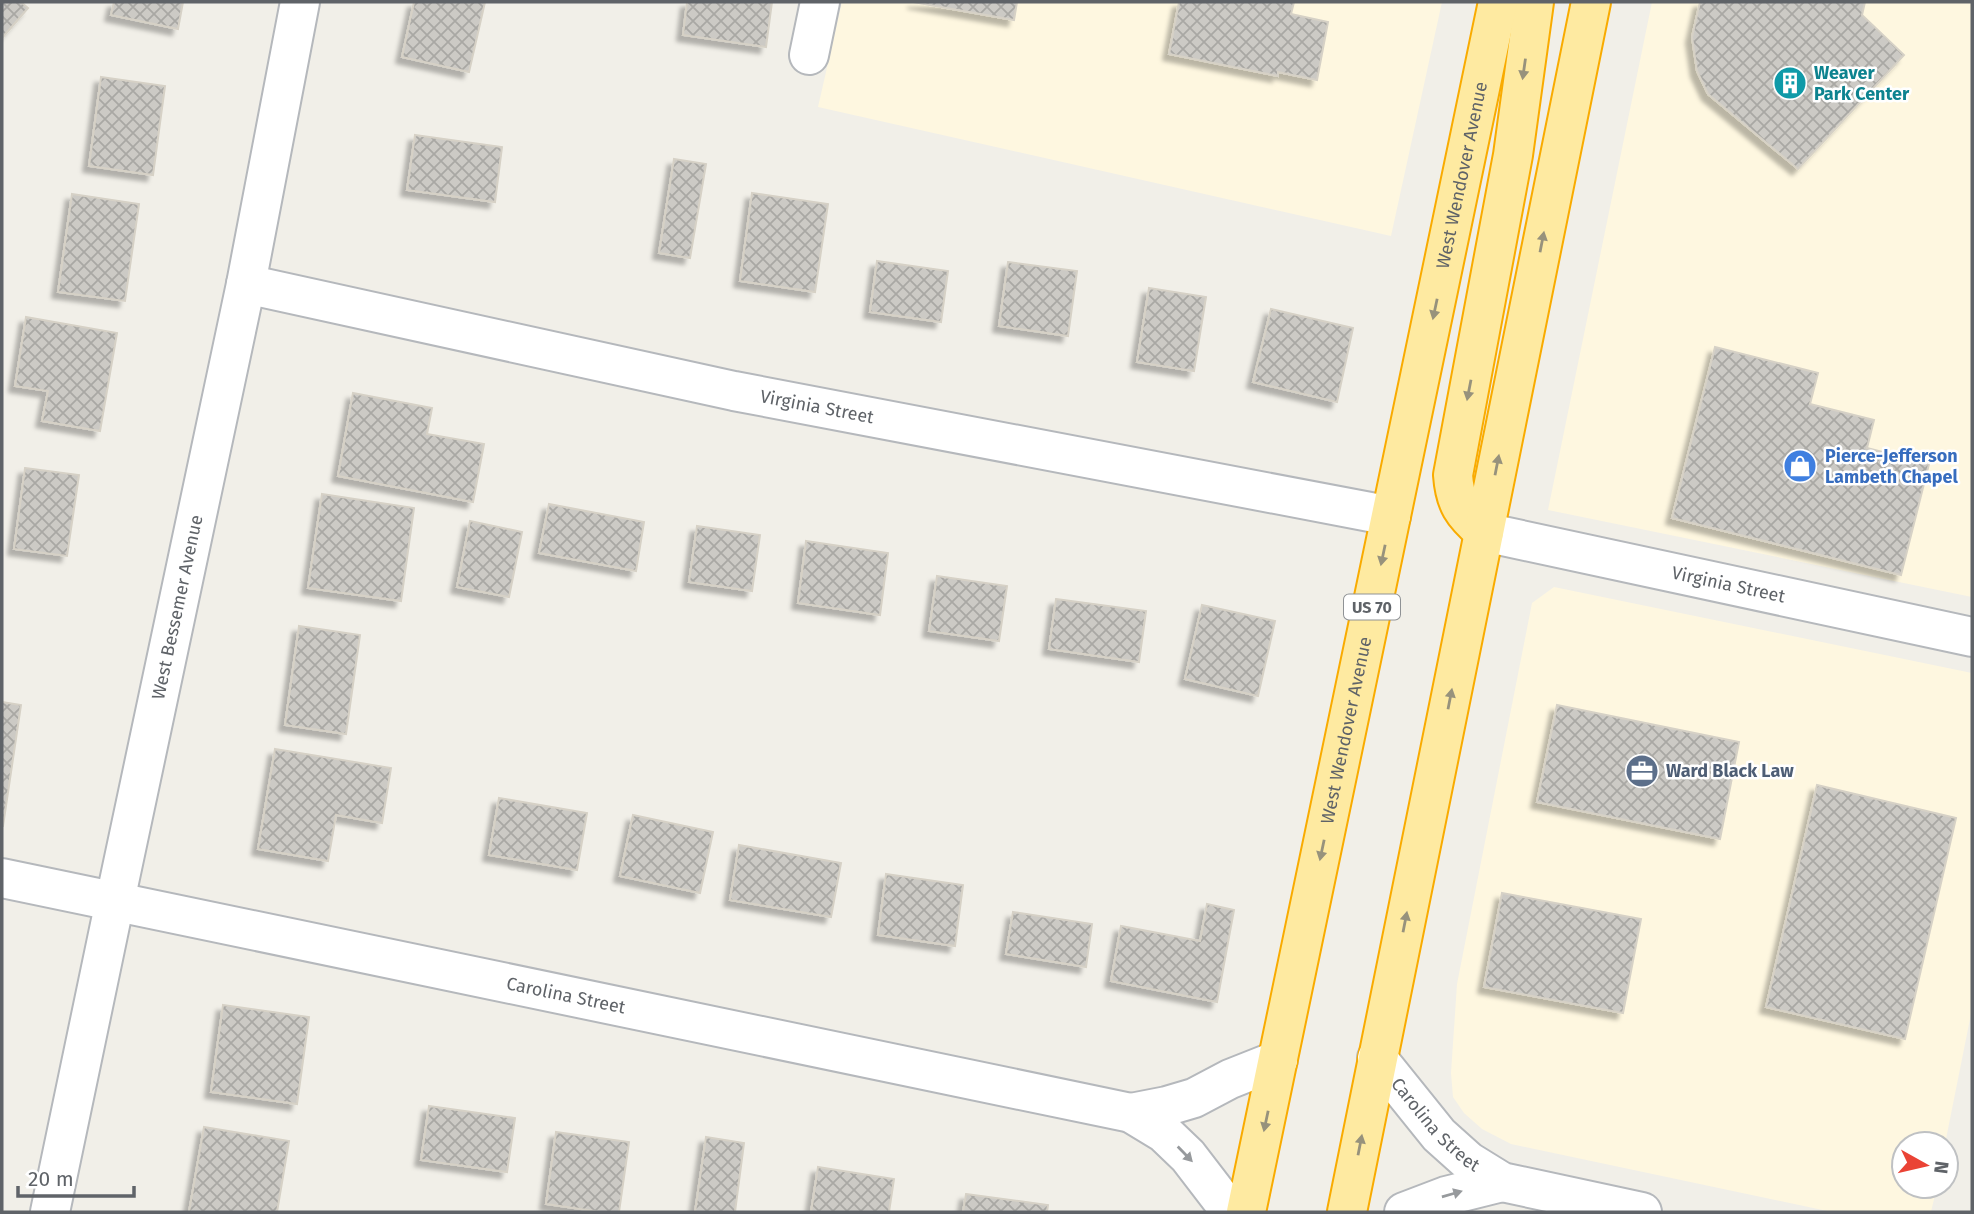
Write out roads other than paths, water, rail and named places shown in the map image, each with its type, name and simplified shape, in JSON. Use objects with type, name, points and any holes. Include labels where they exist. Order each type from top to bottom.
[{"type":"highway","name":"West Wendover Avenue","points":[[1246,1212],[1498,2]]},
{"type":"highway","points":[[1484,532],[1463,512],[1458,502],[1453,475],[1513,155],[1534,2]]},
{"type":"highway","points":[[1347,1212],[1591,2]]},
{"type":"street","name":"West Bessemer Avenue","points":[[50,1212],[246,285],[300,2]]},
{"type":"street","points":[[808,55],[820,2]]},
{"type":"street","name":"Virginia Street","points":[[246,285],[734,391],[1391,516]]},
{"type":"street","name":"Virginia Street","points":[[1484,532],[1972,637]]},
{"type":"street","name":"Carolina Street","points":[[2,878],[1131,1113],[1164,1133],[1188,1156],[1231,1212]]},
{"type":"street","name":"Carolina Street","points":[[1377,1058],[1439,1135],[1468,1161],[1502,1182],[1642,1212]]},
{"type":"street","name":"Carolina Street","points":[[1131,1113],[1194,1098],[1230,1079],[1278,1060]]},
{"type":"street","name":"Carolina Street","points":[[1404,1212],[1446,1196],[1502,1182]]},
{"type":"place","name":"Weaver Park Center","points":[[1790,83]]},
{"type":"place","name":"Pierce-Jefferson Lambeth Chapel","points":[[1800,466]]},
{"type":"place","name":"Ward Black Law","points":[[1642,771]]}]
